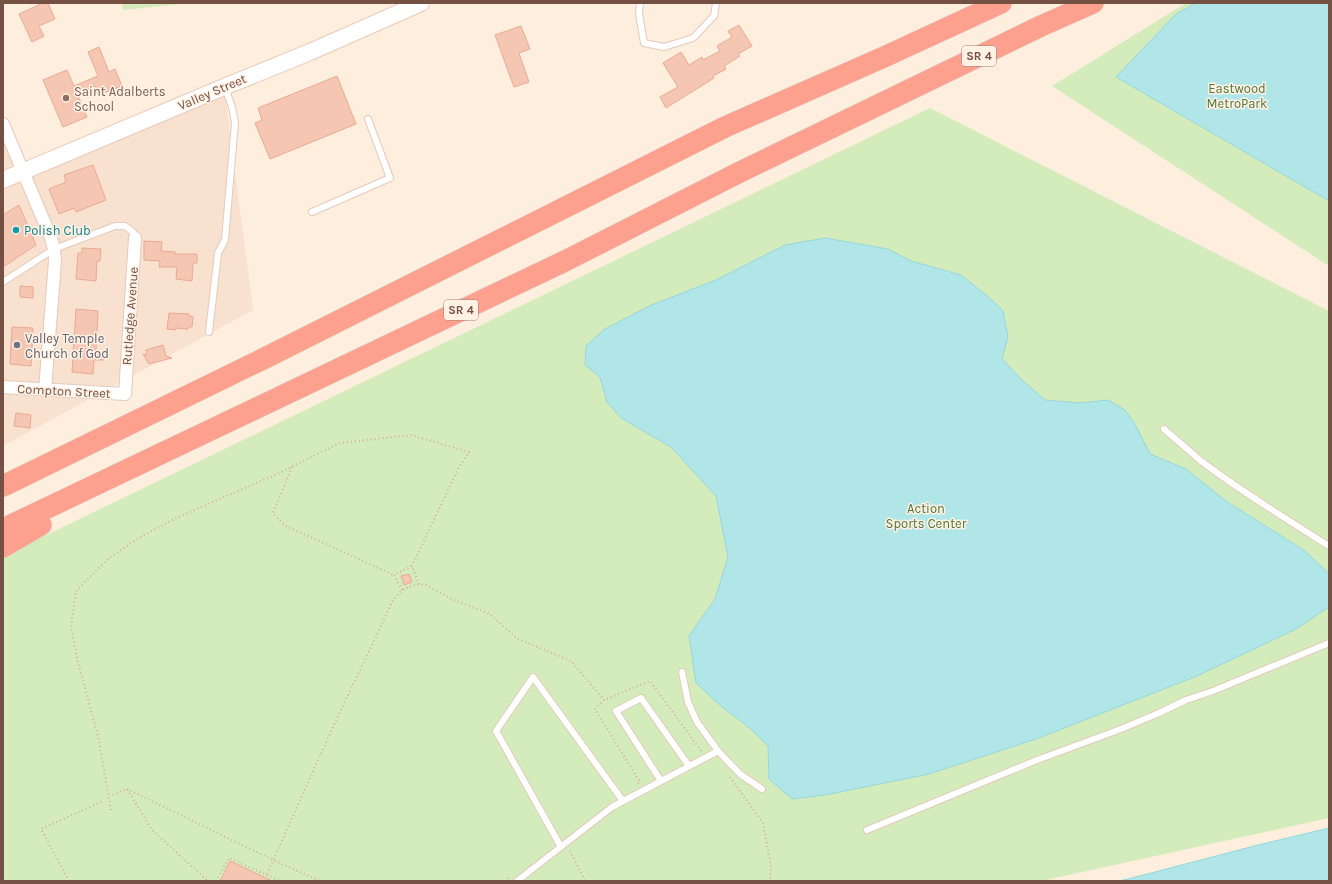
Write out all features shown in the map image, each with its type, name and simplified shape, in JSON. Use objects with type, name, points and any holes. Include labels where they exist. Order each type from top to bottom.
[{"type":"highway","points":[[3,486],[267,357],[725,128],[1001,3]]},
{"type":"highway","name":"SR 4","points":[[3,529],[565,261],[740,172],[1041,26],[1093,3]]},
{"type":"highway","points":[[3,546],[187,441]]},
{"type":"street","name":"Valley Street","points":[[3,180],[310,52],[421,3]]},
{"type":"street","points":[[3,124],[51,238],[54,249],[55,261],[45,390]]},
{"type":"street","name":"Rutledge Avenue","points":[[125,394],[135,238]]},
{"type":"street","name":"Compton Street","points":[[3,387],[125,394]]},
{"type":"lane","points":[[640,3],[639,14],[644,42],[664,47],[693,38],[714,16],[716,3]]},
{"type":"lane","points":[[209,332],[218,253],[224,240],[234,141],[235,123],[232,107],[224,87]]},
{"type":"lane","points":[[312,212],[390,178],[368,119]]},
{"type":"lane","points":[[3,282],[54,249],[115,226],[125,226],[133,232],[135,238]]},
{"type":"lane","points":[[1164,429],[1200,460],[1221,475],[1329,546]]},
{"type":"lane","points":[[867,830],[1037,760],[1121,729],[1186,700],[1213,691],[1329,643]]},
{"type":"lane","points":[[682,672],[688,702],[697,722],[718,751],[740,774],[762,789]]},
{"type":"lane","points":[[561,847],[496,731],[532,677],[623,801]]},
{"type":"lane","points":[[660,781],[616,711],[641,698],[689,766]]},
{"type":"lane","points":[[517,881],[612,807],[718,751]]},
{"type":"path","points":[[112,810],[98,736],[78,662],[71,627],[76,591],[110,557],[174,518],[292,467],[340,443],[410,435],[469,452],[459,467],[412,566],[394,575]]},
{"type":"path","points":[[292,467],[273,513],[284,525],[394,575],[402,590]]},
{"type":"path","points":[[412,566],[420,585]]},
{"type":"path","points":[[267,874],[337,718],[376,639],[392,602],[402,590],[416,584],[426,585],[456,601],[488,613],[518,640],[571,661],[604,700],[595,709],[640,782],[618,794]]},
{"type":"path","points":[[727,773],[763,823],[772,867],[770,881]]},
{"type":"path","points":[[127,789],[152,830],[208,881]]},
{"type":"path","points":[[113,795],[127,789],[273,860],[320,881]]},
{"type":"path","points":[[69,881],[41,829],[103,801]]},
{"type":"path","points":[[569,850],[585,881]]},
{"type":"path","points":[[216,881],[229,858],[280,881]]},
{"type":"path","points":[[504,881],[510,877]]},
{"type":"shaded area","points":[[224,87],[253,310],[3,446],[3,124],[23,171]]},
{"type":"green space","points":[[122,3],[190,3],[123,10]]},
{"type":"green space","name":"Eastwood MetroPark","points":[[1186,3],[1329,3],[1329,266],[1052,86]]},
{"type":"green space","name":"Action Sports Center","points":[[930,108],[1329,311],[1329,818],[1041,881],[3,881],[3,556]]},
{"type":"water","name":"Eastwood MetroPark","points":[[1196,3],[1329,3],[1329,201],[1116,77],[1176,14]]},
{"type":"water","points":[[825,238],[888,249],[911,261],[961,275],[1003,311],[1008,337],[1002,359],[1022,380],[1045,400],[1080,403],[1108,400],[1125,410],[1136,426],[1150,454],[1186,469],[1226,501],[1305,551],[1329,574],[1329,607],[1296,629],[1197,676],[1036,739],[929,774],[825,795],[792,799],[769,779],[768,746],[752,730],[721,706],[696,683],[689,636],[715,599],[728,557],[716,496],[671,447],[621,418],[607,402],[600,377],[585,365],[586,346],[605,329],[649,306],[716,280],[785,245]]},
{"type":"water","points":[[1329,828],[1329,881],[1118,881],[1258,845]]},
{"type":"building","points":[[43,3],[48,3],[55,19],[39,26],[44,36],[32,42],[19,14]]},
{"type":"building","points":[[739,25],[752,46],[738,54],[740,56],[724,66],[726,69],[713,76],[714,78],[666,108],[660,97],[678,87],[663,63],[681,52],[689,65],[702,57],[703,60],[720,51],[717,46],[732,37],[728,31]]},
{"type":"building","points":[[521,26],[530,49],[519,53],[529,82],[514,87],[495,35]]},
{"type":"building","points":[[99,47],[109,72],[115,69],[122,86],[98,95],[95,86],[77,93],[87,117],[63,127],[43,80],[67,70],[74,86],[98,76],[88,52]]},
{"type":"building","points":[[337,76],[356,124],[270,159],[255,123],[262,120],[258,108]]},
{"type":"building","points":[[93,165],[106,200],[76,212],[74,208],[59,214],[49,189],[66,182],[64,175]]},
{"type":"building","name":"Polish Club","points":[[19,205],[36,245],[3,267],[3,215]]},
{"type":"building","points":[[144,241],[162,242],[161,251],[175,252],[175,254],[197,254],[197,263],[193,263],[192,281],[176,279],[177,267],[159,267],[160,261],[144,260]]},
{"type":"building","points":[[82,248],[101,249],[100,261],[97,261],[96,281],[76,279],[78,253],[82,253]]},
{"type":"building","points":[[20,286],[33,287],[33,298],[20,297]]},
{"type":"building","points":[[76,309],[98,311],[96,351],[104,352],[103,360],[94,360],[93,374],[72,372]]},
{"type":"building","points":[[169,313],[189,314],[189,316],[193,317],[192,327],[188,327],[188,329],[176,328],[176,330],[167,329]]},
{"type":"building","points":[[12,327],[33,328],[31,366],[10,364]]},
{"type":"building","points":[[163,345],[166,356],[172,358],[149,364],[143,354],[147,355],[146,350]]},
{"type":"building","points":[[16,413],[31,415],[30,428],[14,426]]},
{"type":"building","points":[[409,574],[412,582],[404,585],[401,576]]},
{"type":"building","points":[[230,861],[272,881],[220,881]]},
{"type":"place","name":"Saint Adalberts School","points":[[66,98]]},
{"type":"place","name":"Polish Club","points":[[16,230]]},
{"type":"place","name":"Valley Temple Church of God","points":[[17,345]]}]
